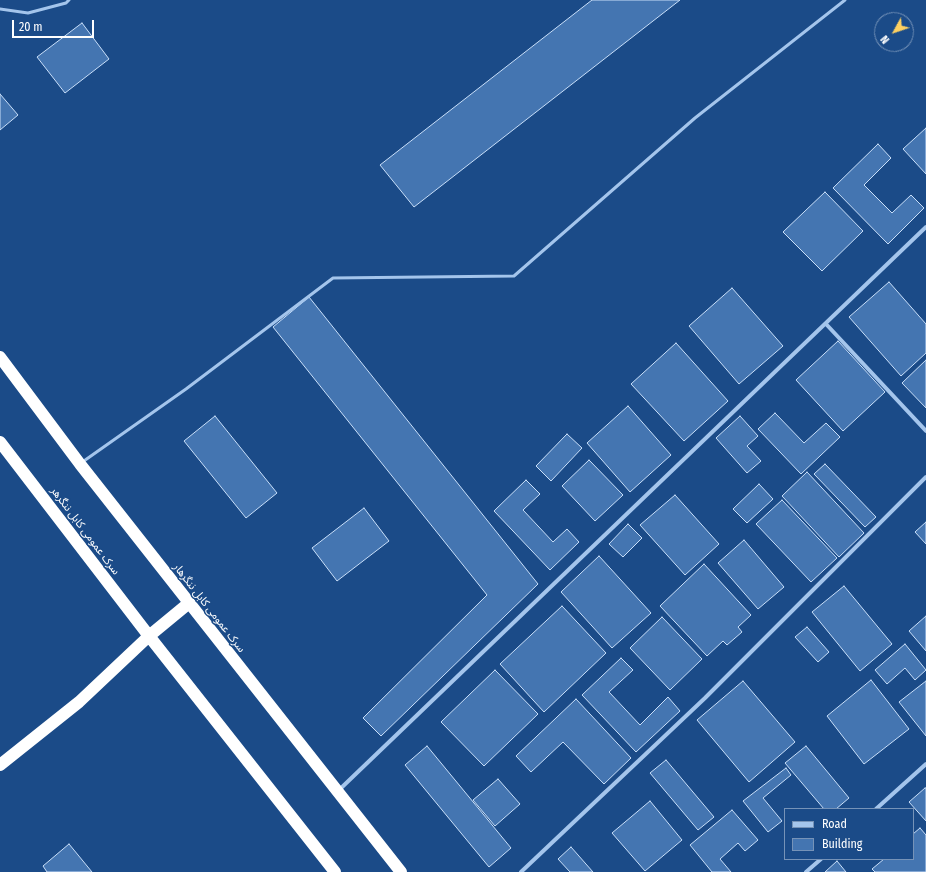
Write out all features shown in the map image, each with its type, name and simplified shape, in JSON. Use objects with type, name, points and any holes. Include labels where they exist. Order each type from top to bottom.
[{"type":"highway","name":"سرک عمومی کابل ننگرهار","points":[[0,357],[80,464],[401,872]]},
{"type":"highway","name":"سرک عمومی کابل ننگرهر","points":[[0,442],[149,636]]},
{"type":"highway","points":[[0,765],[79,702],[149,636],[189,603]]},
{"type":"highway","points":[[149,636],[335,872]]},
{"type":"street","points":[[337,792],[926,227]]},
{"type":"street","points":[[826,324],[926,431]]},
{"type":"street","points":[[522,872],[705,698],[926,477]]},
{"type":"street","points":[[877,808],[926,764]]},
{"type":"street","points":[[806,872],[820,860]]},
{"type":"lane","points":[[0,9],[28,13],[66,3],[69,0]]},
{"type":"lane","points":[[80,464],[186,389],[333,278],[514,276],[695,118],[845,0]]},
{"type":"building","points":[[592,0],[680,0],[414,207],[380,165]]},
{"type":"building","points":[[82,23],[109,59],[65,93],[37,57]]},
{"type":"building","points":[[0,94],[18,115],[0,130]]},
{"type":"building","points":[[926,128],[926,174],[903,149]]},
{"type":"building","points":[[878,144],[891,158],[864,185],[892,213],[911,195],[924,208],[888,244],[833,188]]},
{"type":"building","points":[[825,192],[863,231],[822,271],[783,232]]},
{"type":"building","points":[[889,282],[926,324],[926,353],[901,376],[849,317]]},
{"type":"building","points":[[732,288],[783,346],[739,384],[689,326]]},
{"type":"building","points":[[309,297],[538,584],[381,736],[363,718],[487,595],[273,327]]},
{"type":"building","points":[[838,341],[885,392],[843,431],[796,380]]},
{"type":"building","points":[[676,343],[728,401],[684,441],[631,384]]},
{"type":"building","points":[[926,360],[926,408],[902,383]]},
{"type":"building","points":[[628,406],[671,455],[630,492],[587,443]]},
{"type":"building","points":[[775,413],[804,443],[826,423],[840,437],[801,474],[758,429]]},
{"type":"building","points":[[215,416],[277,493],[246,518],[184,441]]},
{"type":"building","points":[[740,416],[758,436],[747,446],[761,461],[747,473],[716,438]]},
{"type":"building","points":[[567,434],[582,448],[551,481],[536,466]]},
{"type":"building","points":[[589,460],[623,495],[595,521],[562,486]]},
{"type":"building","points":[[825,464],[876,517],[865,527],[814,474]]},
{"type":"building","points":[[807,472],[864,533],[839,557],[782,496]]},
{"type":"building","points":[[526,480],[540,494],[523,510],[553,542],[567,529],[579,542],[550,570],[494,511]]},
{"type":"building","points":[[759,484],[773,499],[747,523],[733,509]]},
{"type":"building","points":[[675,495],[719,544],[685,575],[640,525]]},
{"type":"building","points":[[782,500],[837,558],[811,582],[756,524]]},
{"type":"building","points":[[364,508],[389,541],[337,581],[312,548]]},
{"type":"building","points":[[926,522],[926,544],[915,532]]},
{"type":"building","points":[[628,524],[642,538],[623,557],[609,544]]},
{"type":"building","points":[[744,540],[784,587],[758,609],[718,563]]},
{"type":"building","points":[[599,556],[651,613],[612,648],[561,592]]},
{"type":"building","points":[[704,564],[751,615],[738,627],[742,632],[727,645],[723,641],[707,656],[660,606]]},
{"type":"building","points":[[844,586],[892,644],[860,671],[812,612]]},
{"type":"building","points":[[562,606],[606,653],[544,712],[500,664]]},
{"type":"building","points":[[926,616],[926,651],[909,631]]},
{"type":"building","points":[[662,617],[702,659],[670,690],[630,648]]},
{"type":"building","points":[[807,627],[829,652],[818,662],[795,637]]},
{"type":"building","points":[[905,644],[926,670],[915,680],[905,668],[887,684],[875,670]]},
{"type":"building","points":[[621,658],[633,670],[609,692],[640,725],[668,697],[680,711],[636,752],[582,695]]},
{"type":"building","points":[[495,670],[538,714],[484,766],[441,722]]},
{"type":"building","points":[[871,680],[909,729],[864,764],[827,716]]},
{"type":"building","points":[[743,681],[795,742],[749,782],[697,720]]},
{"type":"building","points":[[926,681],[926,736],[899,702]]},
{"type":"building","points":[[576,699],[631,758],[604,784],[563,742],[531,772],[516,756]]},
{"type":"building","points":[[427,746],[511,848],[489,867],[405,765]]},
{"type":"building","points":[[806,746],[849,798],[837,808],[823,808],[785,763]]},
{"type":"building","points":[[666,760],[714,817],[698,830],[650,773]]},
{"type":"building","points":[[786,768],[791,775],[763,798],[782,821],[768,832],[743,801]]},
{"type":"building","points":[[498,779],[520,804],[495,826],[473,800]]},
{"type":"building","points":[[926,788],[926,821],[909,802]]},
{"type":"building","points":[[650,801],[682,840],[645,871],[612,833]]},
{"type":"building","points":[[732,810],[758,840],[745,851],[738,843],[720,859],[731,872],[712,872],[690,845]]},
{"type":"building","points":[[920,828],[926,835],[926,872],[875,872],[872,869],[883,860],[914,860],[914,833]]},
{"type":"building","points":[[69,844],[92,872],[47,872],[43,866]]},
{"type":"building","points":[[571,847],[593,872],[570,872],[558,859]]},
{"type":"building","points":[[837,861],[846,872],[825,872]]}]
